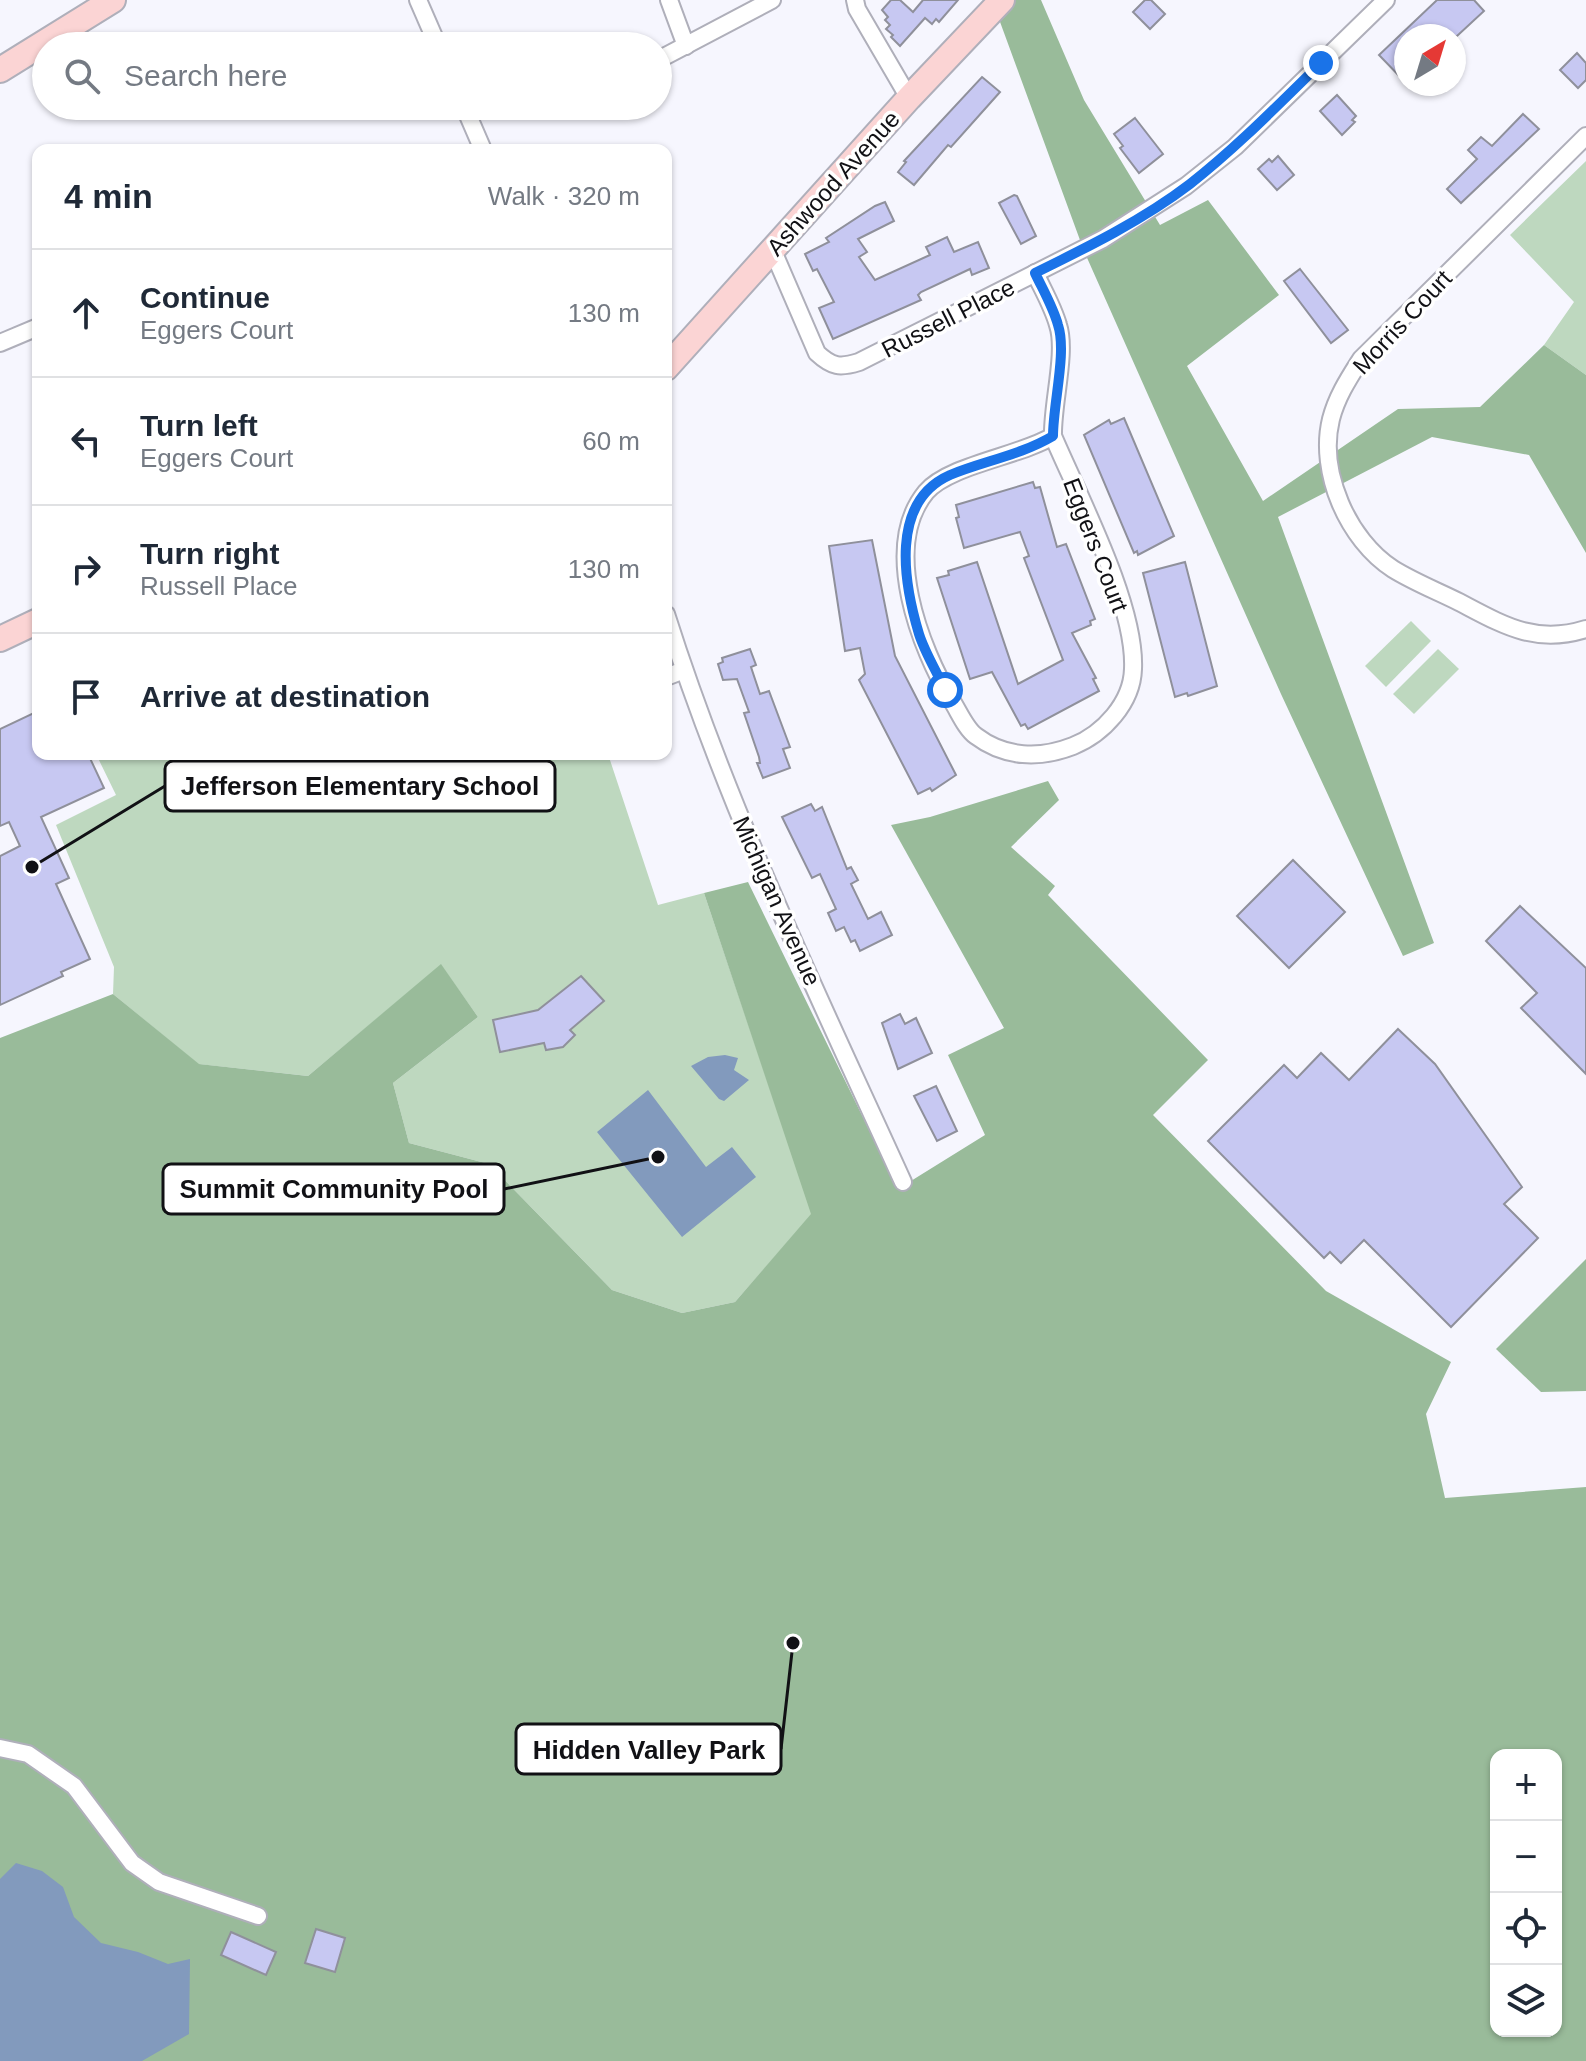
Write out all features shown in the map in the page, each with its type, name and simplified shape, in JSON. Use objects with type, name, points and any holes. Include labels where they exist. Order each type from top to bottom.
[{"type":"street","points":[[61,32],[113,0]]},
{"type":"street","points":[[418,0],[432,32]]},
{"type":"street","points":[[669,0],[686,46]]},
{"type":"street","points":[[672,53],[772,0]]},
{"type":"street","points":[[855,0],[857,9],[909,98]]},
{"type":"street","name":"Ashwood Avenue","points":[[672,361],[909,98],[1002,0]]},
{"type":"street","name":"Russell Place","points":[[773,251],[817,353],[827,363],[840,368],[859,362],[1103,239],[1186,186],[1235,147],[1386,0]]},
{"type":"street","points":[[0,70],[32,50]]},
{"type":"street","points":[[469,120],[477,144]]},
{"type":"street","name":"Morris Court","points":[[1586,136],[1361,359],[1340,392],[1330,422],[1329,469],[1343,509],[1368,547],[1392,568],[1496,621],[1528,633],[1563,636],[1586,629]]},
{"type":"street","name":"Eggers Court","points":[[1035,273],[1059,326],[1061,344],[1053,436],[1112,576],[1131,641],[1133,671],[1127,696],[1111,719],[1089,740],[1058,752],[1032,755],[1005,753],[973,735],[945,690],[919,636],[905,560],[907,534],[913,513],[928,489],[948,476],[1021,451],[1053,436]]},
{"type":"street","points":[[0,343],[32,330]]},
{"type":"street","points":[[0,639],[32,624]]},
{"type":"street","name":"Michigan Avenue","points":[[672,633],[752,850],[903,1182]]},
{"type":"street","points":[[672,675],[684,670]]},
{"type":"street","points":[[0,1748],[28,1754],[74,1786],[132,1863],[159,1882],[258,1916]]},
{"type":"green space","points":[[992,0],[1041,0],[1084,100],[1160,225],[1208,200],[1279,295],[1187,366],[1263,501],[1398,409],[1480,407],[1544,345],[1586,375],[1586,553],[1529,455],[1432,437],[1278,517],[1434,943],[1403,956],[1281,694],[1084,251]]},
{"type":"green space","points":[[1586,161],[1586,375],[1544,345],[1574,302],[1510,235]]},
{"type":"green space","points":[[1411,621],[1431,641],[1386,687],[1365,666]]},
{"type":"green space","points":[[1438,649],[1459,669],[1414,714],[1393,694]]},
{"type":"green space","points":[[99,760],[610,760],[658,905],[704,893],[812,1214],[735,1302],[682,1313],[612,1290],[489,1164],[409,1143],[393,1083],[478,1017],[441,965],[308,1076],[198,1064],[113,994],[114,967],[56,825],[116,795]]},
{"type":"green space","points":[[1048,781],[1059,800],[1011,847],[1055,886],[1048,895],[1208,1060],[1153,1115],[1326,1291],[1451,1362],[1426,1414],[1445,1498],[1586,1487],[1586,2061],[0,2061],[0,1038],[113,994],[199,1064],[308,1076],[441,964],[478,1017],[393,1083],[409,1143],[489,1164],[612,1290],[682,1313],[735,1302],[811,1214],[704,893],[748,882],[898,1189],[985,1135],[948,1055],[1004,1028],[891,825],[930,817]]},
{"type":"green space","points":[[1586,1259],[1586,1391],[1541,1392],[1496,1349]]},
{"type":"water","points":[[725,1055],[738,1058],[734,1070],[749,1080],[724,1101],[691,1066],[708,1057]]},
{"type":"water","points":[[648,1090],[706,1167],[732,1147],[756,1177],[682,1237],[597,1132]]},
{"type":"water","points":[[16,1863],[42,1871],[63,1887],[74,1917],[101,1943],[138,1952],[168,1964],[190,1959],[189,2034],[142,2061],[0,2061],[0,1879]]},
{"type":"building","points":[[891,0],[900,0],[913,12],[923,0],[958,0],[939,22],[936,19],[932,24],[925,18],[900,46],[886,29],[890,25],[882,10]]},
{"type":"building","points":[[1145,0],[1151,0],[1165,14],[1150,29],[1133,12]]},
{"type":"building","points":[[1437,0],[1474,0],[1484,11],[1466,28],[1466,24],[1412,24]]},
{"type":"building","points":[[1394,41],[1394,71],[1379,55]]},
{"type":"building","points":[[1577,53],[1586,63],[1586,80],[1578,88],[1560,70]]},
{"type":"building","points":[[982,77],[1000,92],[914,185],[898,172],[904,161]]},
{"type":"building","points":[[1337,95],[1356,116],[1352,120],[1355,122],[1342,135],[1320,111]]},
{"type":"building","points":[[1523,114],[1539,129],[1461,203],[1447,189],[1477,159],[1468,150],[1481,137],[1492,146]]},
{"type":"building","points":[[1135,118],[1163,154],[1139,173],[1120,148],[1123,146],[1114,134]]},
{"type":"building","points":[[1278,156],[1294,175],[1277,190],[1258,169]]},
{"type":"building","points":[[1014,195],[1036,236],[1021,244],[999,203]]},
{"type":"building","points":[[885,202],[894,221],[858,239],[867,252],[859,257],[875,280],[930,255],[926,247],[947,237],[954,252],[978,242],[989,268],[972,275],[970,269],[921,292],[918,295],[921,300],[833,339],[819,308],[834,302],[817,269],[813,271],[805,254],[829,242],[826,238]]},
{"type":"building","points":[[1300,269],[1348,330],[1331,343],[1284,281]]},
{"type":"building","points":[[1124,418],[1174,536],[1138,555],[1137,551],[1134,553],[1084,435],[1109,420],[1111,424]]},
{"type":"building","points":[[1033,482],[1035,488],[1040,487],[1057,547],[1066,544],[1095,619],[1090,621],[1091,625],[1072,633],[1096,678],[1093,679],[1099,691],[1028,729],[1025,724],[1021,726],[992,672],[970,679],[937,578],[949,575],[948,571],[977,562],[1018,684],[1063,660],[1024,558],[1029,556],[1020,532],[964,548],[956,518],[959,517],[956,505]]},
{"type":"building","points":[[872,540],[895,656],[956,775],[932,791],[930,788],[918,794],[859,680],[865,674],[860,648],[845,651],[829,546]]},
{"type":"building","points":[[1185,562],[1217,686],[1175,697],[1143,573]]},
{"type":"building","points":[[750,649],[756,665],[751,667],[760,694],[769,691],[790,747],[783,749],[790,768],[763,778],[744,713],[749,712],[737,679],[723,680],[718,664],[723,662],[722,658]]},
{"type":"building","points":[[32,714],[32,760],[91,760],[104,788],[41,817],[69,878],[56,884],[90,959],[61,972],[63,976],[0,1005],[0,856],[20,846],[9,822],[0,826],[0,729]]},
{"type":"building","points":[[811,804],[815,811],[822,807],[847,869],[851,867],[858,880],[851,884],[868,919],[881,912],[892,935],[860,951],[855,940],[851,942],[844,927],[836,931],[828,913],[836,909],[820,874],[812,878],[782,817]]},
{"type":"building","points":[[1293,860],[1345,912],[1289,968],[1237,916]]},
{"type":"building","points":[[1520,906],[1586,968],[1586,1074],[1521,1008],[1537,993],[1486,941]]},
{"type":"building","points":[[581,976],[604,1001],[570,1030],[575,1035],[563,1047],[546,1050],[544,1043],[500,1052],[493,1020],[538,1010]]},
{"type":"building","points":[[900,1014],[905,1024],[916,1018],[932,1053],[898,1069],[882,1023]]},
{"type":"building","points":[[1398,1029],[1435,1064],[1522,1187],[1504,1204],[1538,1238],[1451,1327],[1364,1240],[1341,1263],[1330,1252],[1324,1258],[1208,1141],[1284,1065],[1297,1078],[1321,1053],[1349,1080]]},
{"type":"building","points":[[936,1086],[957,1131],[937,1141],[914,1096]]},
{"type":"building","points":[[316,1929],[345,1938],[335,1972],[305,1963]]},
{"type":"building","points":[[231,1932],[276,1952],[266,1975],[221,1955]]},
{"type":"place","name":"Jefferson Elementary School","points":[[32,867]]},
{"type":"place","name":"Summit Community Pool","points":[[658,1157]]},
{"type":"place","name":"Hidden Valley Park","points":[[793,1643]]},
{"type":"route","points":[[945,690],[919,636],[905,560],[907,534],[913,513],[928,489],[948,476],[1021,451],[1053,436],[1061,344],[1059,326],[1035,273],[1103,239],[1186,186],[1235,147],[1321,63]]}]
